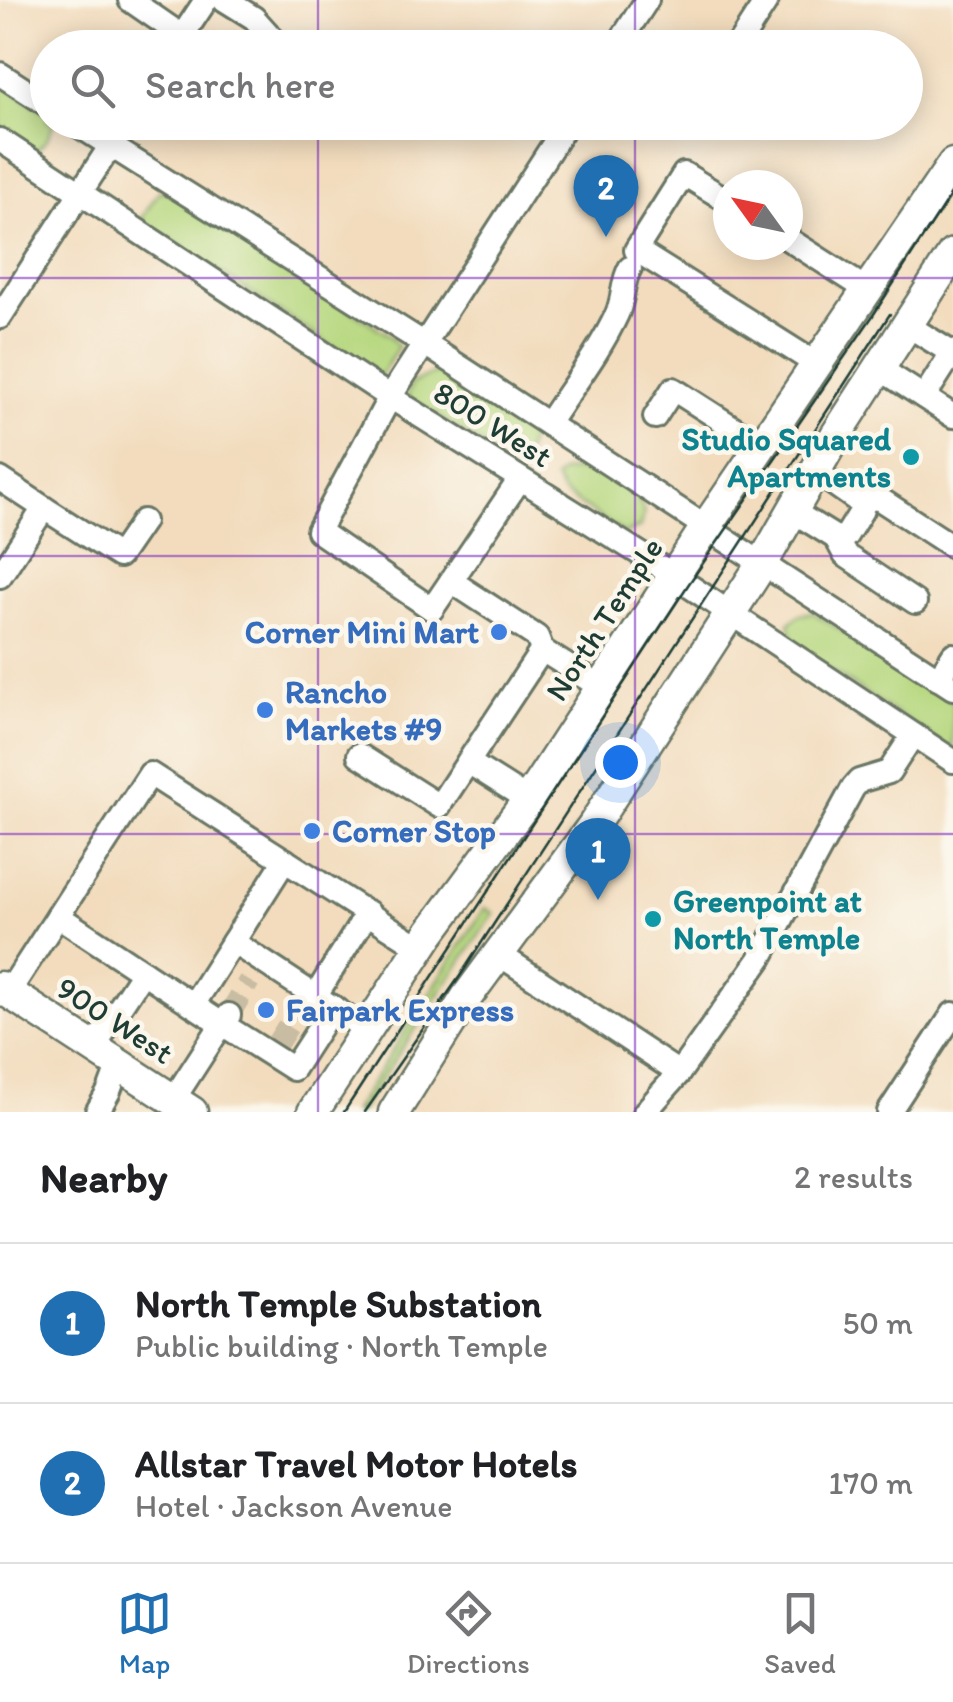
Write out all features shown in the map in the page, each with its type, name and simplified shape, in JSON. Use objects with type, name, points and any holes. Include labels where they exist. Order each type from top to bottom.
[{"type":"main road","name":"North Temple","points":[[313,1112],[420,946],[528,800],[706,527],[953,164]]},
{"type":"main road","points":[[394,1112],[466,998],[592,827],[762,564],[814,471],[953,254]]},
{"type":"main road","name":"900 West","points":[[4,990],[187,1109]]},
{"type":"street","points":[[130,0],[164,30]]},
{"type":"street","points":[[186,30],[206,0]]},
{"type":"street","points":[[225,0],[254,18],[265,30]]},
{"type":"street","points":[[628,30],[647,0]]},
{"type":"street","points":[[748,30],[767,0]]},
{"type":"street","points":[[0,74],[30,93]]},
{"type":"street","name":"800 West","points":[[0,140],[390,398],[675,576],[953,761]]},
{"type":"street","name":"800 West","points":[[100,140],[424,344],[946,683]]},
{"type":"street","points":[[0,318],[115,140]]},
{"type":"street","points":[[520,479],[432,608],[318,531],[390,398],[556,140]]},
{"type":"street","points":[[713,192],[684,174],[636,250],[818,365]]},
{"type":"street","points":[[803,249],[869,291]]},
{"type":"street","points":[[548,424],[615,317],[630,268]]},
{"type":"street","points":[[907,325],[953,354],[924,398]]},
{"type":"street","points":[[879,368],[953,416]]},
{"type":"street","points":[[655,417],[672,389],[762,446]]},
{"type":"street","points":[[814,471],[858,500],[862,510],[846,536],[836,538]]},
{"type":"street","points":[[0,479],[118,556],[143,521]]},
{"type":"street","points":[[858,500],[878,498],[952,546]]},
{"type":"street","points":[[0,576],[44,508]]},
{"type":"street","points":[[794,512],[836,538],[845,555],[915,602]]},
{"type":"street","points":[[451,582],[536,638],[542,650],[602,688]]},
{"type":"street","points":[[359,755],[438,806],[542,650]]},
{"type":"street","points":[[946,683],[953,656]]},
{"type":"street","points":[[646,1112],[680,1073],[760,960],[853,788],[860,781],[889,772],[913,735]]},
{"type":"street","points":[[468,762],[528,800]]},
{"type":"street","points":[[4,990],[58,916],[150,774],[420,946]]},
{"type":"street","points":[[193,1004],[285,860]]},
{"type":"street","points":[[58,916],[193,1004],[226,1019],[294,1069],[320,998],[368,912]]},
{"type":"street","points":[[233,942],[367,1030]]},
{"type":"street","points":[[500,955],[680,1073]]},
{"type":"street","points":[[249,981],[262,961]]},
{"type":"street","points":[[98,1112],[106,1056],[143,972]]},
{"type":"street","points":[[296,1012],[320,998]]},
{"type":"street","points":[[889,1112],[953,1014]]},
{"type":"street","points":[[187,1109],[226,1019]]},
{"type":"green space","points":[[0,82],[30,102],[30,140],[46,140],[36,151],[0,133]]},
{"type":"green space","points":[[159,191],[170,192],[390,336],[398,347],[382,374],[374,374],[141,220]]},
{"type":"green space","points":[[440,371],[530,427],[533,432],[523,462],[512,464],[407,396],[412,383]]},
{"type":"green space","points":[[574,470],[606,477],[626,488],[644,513],[640,527],[625,534],[563,493],[555,479],[562,472]]},
{"type":"green space","points":[[812,612],[953,701],[953,751],[794,646],[789,624],[799,615]]},
{"type":"green space","points":[[485,908],[494,913],[359,1112],[353,1112]]},
{"type":"tunnel","points":[[229,1015],[249,981]]},
{"type":"tunnel","points":[[276,1045],[297,1012]]},
{"type":"tram line","points":[[344,1112],[688,585],[872,317],[953,191]]},
{"type":"tram line","points":[[365,1112],[460,976],[890,314]]},
{"type":"place","name":"Allstar Travel Motor Hotels","points":[[606,237]]},
{"type":"place","name":"Studio Squared Apartments","points":[[911,457]]},
{"type":"place","name":"Corner Mini Mart","points":[[499,632]]},
{"type":"place","name":"Rancho Markets #9","points":[[265,710]]},
{"type":"place","name":"Corner Stop","points":[[312,831]]},
{"type":"place","name":"North Temple Substation","points":[[598,900]]},
{"type":"place","name":"Greenpoint at North Temple","points":[[653,919]]},
{"type":"place","name":"Fairpark Express","points":[[266,1010]]}]
